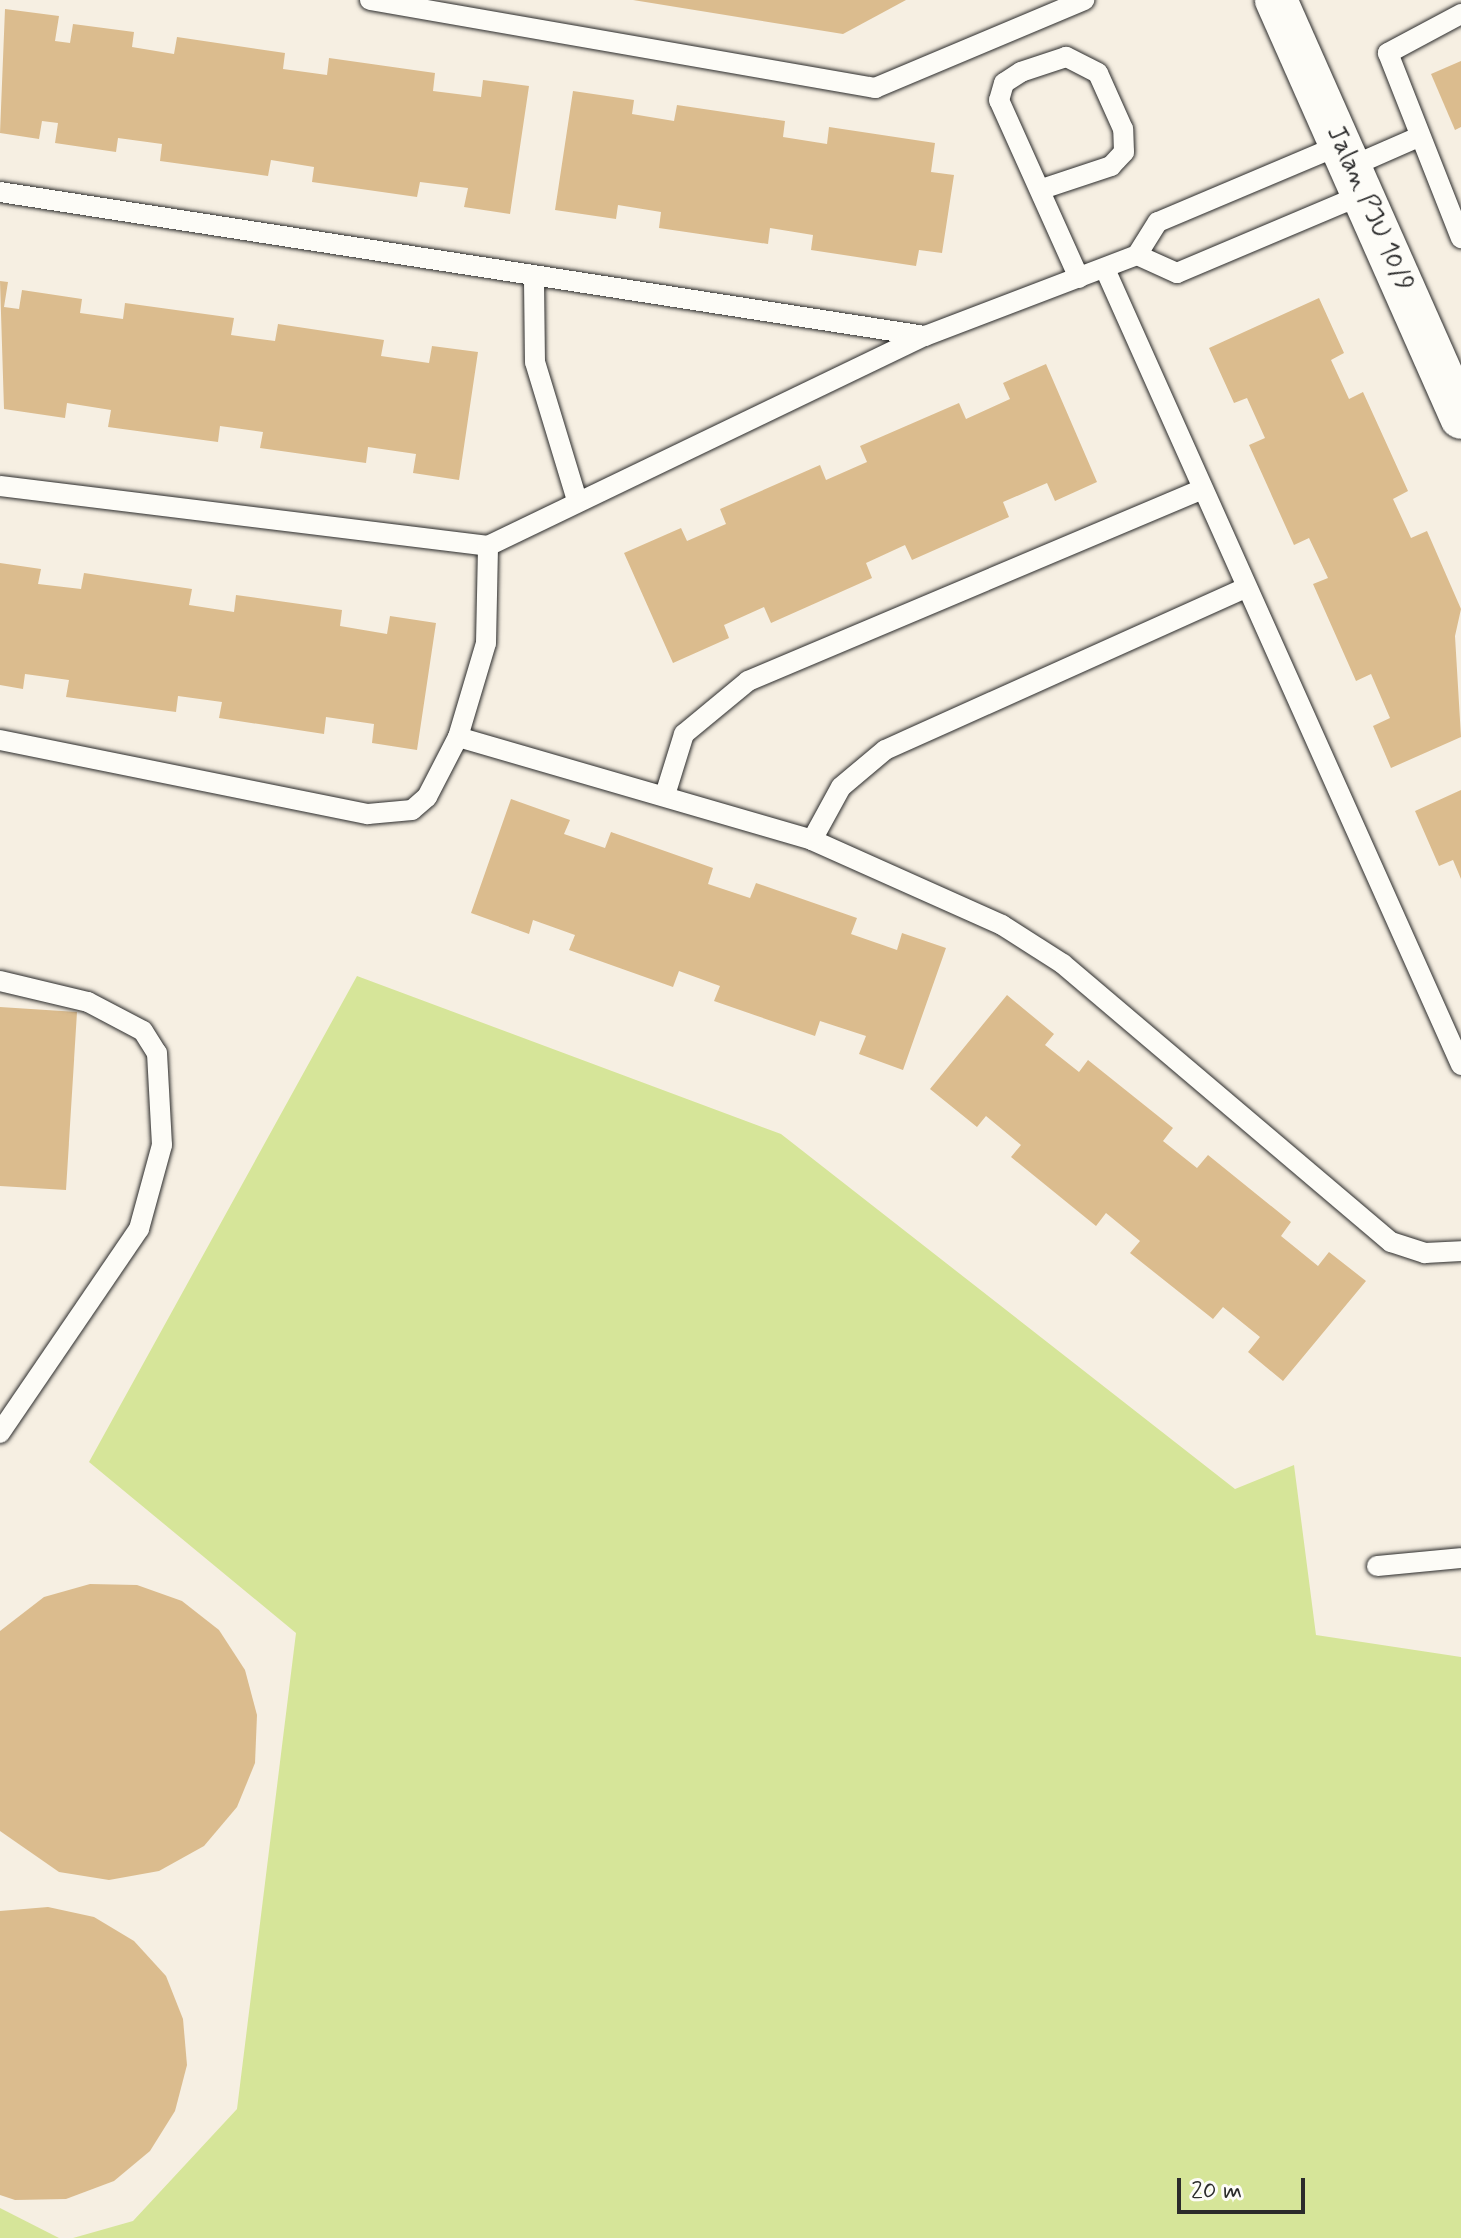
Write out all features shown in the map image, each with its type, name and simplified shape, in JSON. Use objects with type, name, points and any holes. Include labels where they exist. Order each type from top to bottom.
[{"type":"street","name":"Jalan PJU 10/9","points":[[1276,0],[1461,418]]},
{"type":"lane","points":[[370,0],[875,88],[1084,0]]},
{"type":"lane","points":[[1461,14],[1388,53],[1416,138],[1461,238]]},
{"type":"lane","points":[[1042,189],[1111,166],[1124,152],[1123,129],[1098,73],[1066,57],[1021,72],[1004,83],[999,100],[1042,189],[1079,278]]},
{"type":"lane","points":[[1137,255],[1177,273],[1351,169],[1416,138]]},
{"type":"lane","points":[[0,486],[488,546],[577,500],[925,336],[1137,255],[1158,222],[1351,169]]},
{"type":"lane","points":[[0,192],[534,281],[925,336]]},
{"type":"lane","points":[[1105,269],[1200,490],[1461,1065]]},
{"type":"lane","points":[[534,281],[535,362],[577,500]]},
{"type":"lane","points":[[665,795],[684,734],[748,681],[1200,490]]},
{"type":"lane","points":[[0,740],[396,814],[427,797],[458,737],[486,643],[488,546]]},
{"type":"lane","points":[[812,840],[841,787],[885,750],[1246,588]]},
{"type":"lane","points":[[458,737],[812,840],[1026,940],[1391,1242],[1425,1253],[1461,1251]]},
{"type":"lane","points":[[0,981],[88,1002],[143,1031],[157,1053],[162,1145],[139,1229],[0,1433]]},
{"type":"lane","points":[[1377,1566],[1461,1558]]},
{"type":"green space","points":[[357,976],[781,1134],[1235,1489],[1294,1465],[1316,1635],[1461,1657],[1461,2238],[73,2238],[133,2221],[237,2109],[296,1633],[89,1462]]},
{"type":"green space","points":[[0,2208],[59,2238],[0,2238]]},
{"type":"building","points":[[633,0],[906,0],[843,34]]},
{"type":"building","points":[[5,9],[59,16],[55,41],[70,43],[73,24],[134,32],[132,47],[174,54],[177,37],[285,53],[283,69],[327,75],[329,58],[435,73],[433,91],[481,97],[483,80],[529,86],[510,214],[464,207],[468,188],[420,182],[417,197],[312,182],[314,167],[271,160],[268,176],[160,161],[162,144],[118,138],[116,152],[55,143],[58,123],[42,121],[39,139],[0,133]]},
{"type":"building","points":[[1461,61],[1461,127],[1455,130],[1431,74]]},
{"type":"building","points":[[573,91],[634,100],[632,114],[674,121],[677,105],[785,121],[783,137],[827,144],[829,127],[935,143],[931,172],[954,175],[942,253],[919,250],[916,266],[811,250],[813,235],[770,228],[768,244],[659,228],[661,212],[618,205],[616,219],[555,210]]},
{"type":"building","points":[[0,281],[8,282],[4,307],[19,309],[22,290],[82,299],[80,313],[123,319],[125,303],[234,318],[231,335],[275,341],[278,324],[384,340],[381,356],[429,363],[432,346],[478,352],[459,480],[413,473],[416,454],[368,447],[366,463],[260,448],[263,432],[220,426],[218,442],[108,427],[111,410],[67,403],[65,418],[4,409]]},
{"type":"building","points":[[1319,298],[1344,353],[1331,360],[1349,399],[1363,392],[1408,491],[1393,499],[1411,538],[1427,531],[1461,609],[1455,636],[1461,737],[1391,768],[1373,726],[1390,718],[1371,674],[1356,681],[1313,584],[1328,578],[1309,538],[1294,545],[1249,445],[1265,438],[1247,398],[1234,403],[1209,348]]},
{"type":"building","points":[[1046,364],[1097,482],[1055,501],[1047,483],[1003,502],[1009,517],[912,560],[905,545],[866,563],[872,578],[771,623],[764,607],[724,625],[729,638],[673,663],[624,553],[681,528],[687,541],[726,524],[720,509],[820,465],[826,480],[867,462],[860,446],[959,403],[966,419],[1010,399],[1003,383]]},
{"type":"building","points":[[0,563],[41,569],[38,584],[81,589],[84,573],[192,589],[189,605],[234,612],[236,595],[342,610],[340,626],[387,634],[390,616],[436,623],[417,750],[372,743],[374,724],[326,717],[324,734],[219,718],[222,702],[178,696],[176,712],[66,697],[69,680],[25,674],[23,689],[0,685]]},
{"type":"building","points":[[1461,790],[1461,879],[1453,860],[1439,866],[1415,811]]},
{"type":"building","points":[[511,799],[570,820],[564,834],[605,848],[611,832],[713,868],[708,884],[750,898],[756,883],[857,918],[851,934],[897,950],[902,933],[946,948],[903,1070],[859,1054],[866,1036],[820,1021],[815,1036],[714,1001],[720,986],[679,971],[673,987],[569,950],[575,935],[533,920],[529,934],[471,913]]},
{"type":"building","points":[[1007,995],[1054,1034],[1045,1045],[1079,1072],[1088,1060],[1173,1128],[1163,1141],[1197,1168],[1208,1155],[1291,1222],[1281,1236],[1318,1266],[1329,1252],[1366,1281],[1283,1381],[1248,1352],[1260,1337],[1223,1307],[1213,1319],[1130,1253],[1140,1241],[1106,1213],[1096,1226],[1011,1157],[1021,1145],[986,1116],[977,1127],[930,1089]]},
{"type":"building","points":[[0,1007],[77,1012],[66,1190],[0,1186]]},
{"type":"building","points":[[90,1584],[137,1585],[182,1601],[219,1630],[245,1670],[257,1715],[255,1763],[237,1807],[204,1846],[159,1871],[109,1880],[59,1872],[0,1831],[0,1631],[44,1597]]},
{"type":"building","points":[[48,1907],[94,1917],[134,1941],[166,1976],[183,2019],[187,2065],[175,2111],[150,2151],[114,2181],[66,2199],[15,2200],[0,2195],[0,1911]]}]
